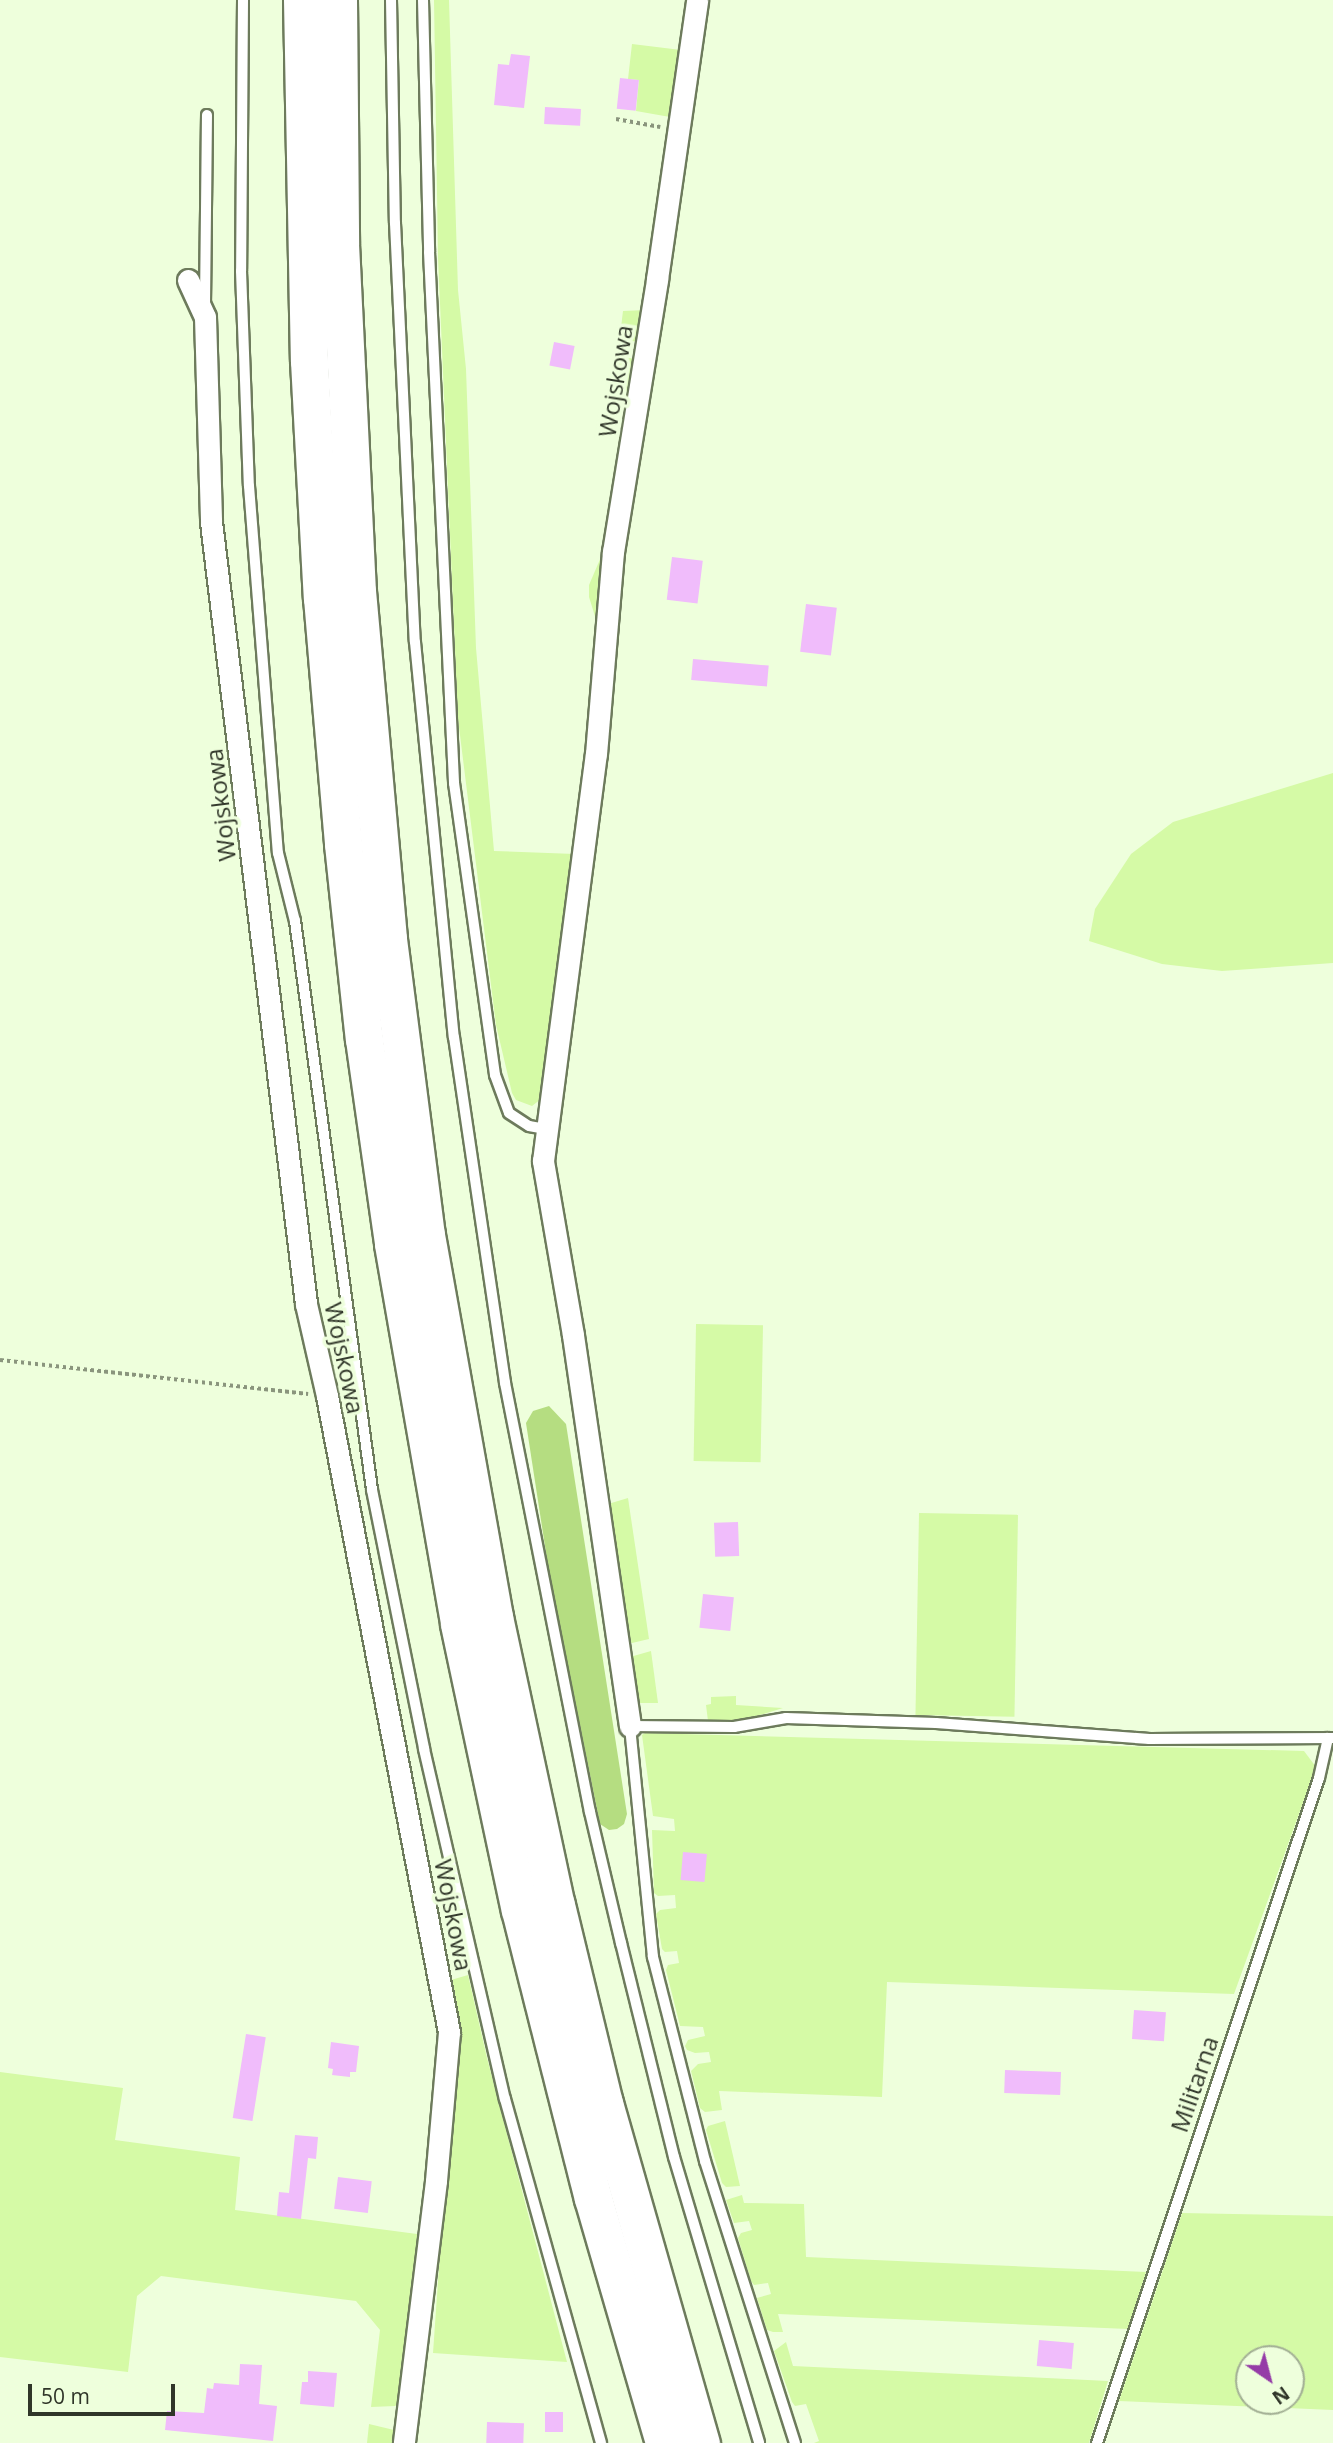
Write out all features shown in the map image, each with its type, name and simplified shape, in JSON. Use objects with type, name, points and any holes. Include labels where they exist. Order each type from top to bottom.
[{"type":"highway","points":[[302,0],[308,335],[322,598],[346,872],[393,1244],[446,1553],[517,1896],[593,2197],[664,2443]]},
{"type":"highway","points":[[338,0],[341,271],[357,591],[388,939],[426,1235],[494,1617],[556,1905],[611,2129],[701,2443]]},
{"type":"street","name":"Wojskowa","points":[[629,1726],[573,1335],[544,1176],[546,1129],[596,754],[613,552],[697,0]]},
{"type":"street","name":"Wojskowa","points":[[188,281],[205,317],[211,522],[302,1277],[449,2032],[434,2194],[404,2443]]},
{"type":"lane","points":[[243,0],[241,271],[244,351],[252,526],[278,853],[295,921],[372,1490],[418,1721],[505,2099],[601,2443]]},
{"type":"lane","points":[[391,0],[395,223],[415,642],[454,1037],[505,1383],[590,1812],[621,1943],[674,2157],[759,2443]]},
{"type":"lane","points":[[423,0],[429,266],[454,783],[495,1075],[509,1113],[528,1126],[546,1129]]},
{"type":"lane","points":[[205,317],[207,115]]},
{"type":"lane","points":[[795,2443],[727,2238],[655,1968],[647,1922],[642,1840],[629,1726],[734,1727],[786,1718],[936,1723],[1149,1739],[1330,1738]]},
{"type":"lane","name":"Militarna","points":[[1097,2443],[1319,1778],[1330,1738]]},
{"type":"path","points":[[616,119],[679,131]]},
{"type":"path","points":[[0,1360],[327,1396]]},
{"type":"shaded area","points":[[434,0],[449,0],[458,290],[466,369],[476,648],[494,851],[575,854],[541,1099],[532,1106],[516,1100],[512,1093],[496,1025],[458,719],[438,257]]},
{"type":"shaded area","points":[[632,44],[681,50],[670,117],[636,111],[639,80],[628,79]]},
{"type":"shaded area","points":[[646,310],[640,339],[627,345],[619,344],[623,311]]},
{"type":"shaded area","points":[[617,356],[637,359],[632,392],[612,389]]},
{"type":"shaded area","points":[[610,536],[598,626],[589,597],[589,585]]},
{"type":"shaded area","points":[[1333,773],[1333,963],[1222,971],[1162,964],[1089,941],[1095,909],[1131,854],[1173,822]]},
{"type":"shaded area","points":[[696,1324],[763,1325],[761,1462],[694,1461]]},
{"type":"shaded area","points":[[549,1406],[566,1424],[627,1814],[624,1824],[617,1829],[609,1830],[600,1824],[549,1572],[526,1423],[533,1411]]},
{"type":"shaded area","points":[[628,1498],[649,1639],[632,1643],[628,1641],[608,1504]]},
{"type":"shaded area","points":[[919,1513],[1018,1515],[1014,1717],[915,1715]]},
{"type":"shaded area","points":[[651,1651],[658,1703],[640,1703],[636,1698],[630,1657]]},
{"type":"shaded area","points":[[736,1696],[736,1705],[783,1708],[737,1722],[708,1721],[706,1705],[711,1704],[711,1697]]},
{"type":"shaded area","points":[[642,1735],[1304,1751],[1316,1767],[1234,1994],[887,1982],[882,2097],[719,2091],[722,2110],[705,2112],[700,2108],[691,2071],[698,2064],[711,2062],[709,2052],[695,2053],[687,2050],[685,2046],[688,2040],[705,2036],[703,2027],[680,2026],[666,1970],[668,1965],[679,1963],[677,1951],[665,1952],[662,1949],[656,1914],[660,1910],[676,1908],[675,1895],[658,1896],[654,1893],[652,1830],[675,1831],[674,1819],[653,1816]]},
{"type":"shaded area","points":[[468,1975],[487,2058],[567,2362],[433,2353],[456,2023],[451,1980]]},
{"type":"shaded area","points":[[0,2072],[123,2088],[115,2140],[240,2157],[235,2210],[417,2234],[420,2241],[401,2402],[395,2406],[371,2407],[380,2330],[356,2301],[161,2276],[137,2296],[128,2372],[0,2357]]},
{"type":"shaded area","points":[[725,2121],[740,2186],[726,2187],[722,2183],[706,2130],[708,2126]]},
{"type":"shaded area","points":[[742,2195],[744,2203],[804,2204],[806,2257],[1146,2272],[1128,2329],[778,2314],[783,2332],[773,2332],[767,2330],[757,2298],[771,2294],[768,2283],[754,2285],[751,2281],[738,2238],[741,2233],[752,2230],[749,2221],[734,2223],[726,2200]]},
{"type":"shaded area","points":[[1182,2213],[1333,2216],[1333,2410],[1305,2409],[1305,2345],[1235,2345],[1235,2406],[1119,2401]]},
{"type":"shaded area","points":[[786,2342],[793,2366],[1108,2381],[1089,2443],[814,2443],[819,2441],[806,2404],[795,2406],[792,2402],[774,2351]]},
{"type":"shaded area","points":[[369,2424],[394,2430],[398,2433],[399,2443],[367,2443]]},
{"type":"building","points":[[511,54],[530,56],[524,108],[494,105],[498,64],[509,65]]},
{"type":"building","points":[[620,78],[639,80],[636,111],[617,109]]},
{"type":"building","points":[[545,107],[581,109],[580,126],[544,124]]},
{"type":"building","points":[[554,342],[575,346],[570,370],[549,366]]},
{"type":"building","points":[[672,557],[703,561],[698,603],[667,600]]},
{"type":"building","points":[[806,604],[837,608],[831,655],[800,652]]},
{"type":"building","points":[[693,659],[769,666],[767,687],[691,680]]},
{"type":"building","points":[[738,1522],[739,1556],[715,1557],[714,1523]]},
{"type":"building","points":[[703,1594],[734,1597],[730,1631],[699,1628]]},
{"type":"building","points":[[683,1852],[707,1854],[704,1882],[681,1880]]},
{"type":"building","points":[[1134,2010],[1166,2012],[1164,2041],[1132,2039]]},
{"type":"building","points":[[246,2034],[266,2037],[252,2121],[233,2118]]},
{"type":"building","points":[[331,2042],[359,2046],[356,2072],[350,2072],[350,2077],[332,2075],[333,2069],[328,2068]]},
{"type":"building","points":[[1005,2070],[1061,2072],[1060,2095],[1004,2093]]},
{"type":"building","points":[[295,2135],[318,2137],[316,2159],[308,2158],[301,2219],[277,2216],[279,2192],[289,2193]]},
{"type":"building","points":[[338,2177],[372,2181],[368,2213],[334,2209]]},
{"type":"building","points":[[1039,2340],[1074,2343],[1072,2369],[1037,2366]]},
{"type":"building","points":[[240,2364],[262,2365],[259,2404],[277,2406],[273,2441],[165,2430],[167,2411],[204,2413],[207,2388],[213,2389],[214,2383],[239,2385]]},
{"type":"building","points":[[308,2371],[337,2373],[334,2407],[300,2404],[302,2382],[308,2382]]},
{"type":"building","points":[[545,2412],[563,2412],[563,2432],[545,2432]]},
{"type":"building","points":[[487,2422],[524,2423],[523,2443],[486,2443]]}]
